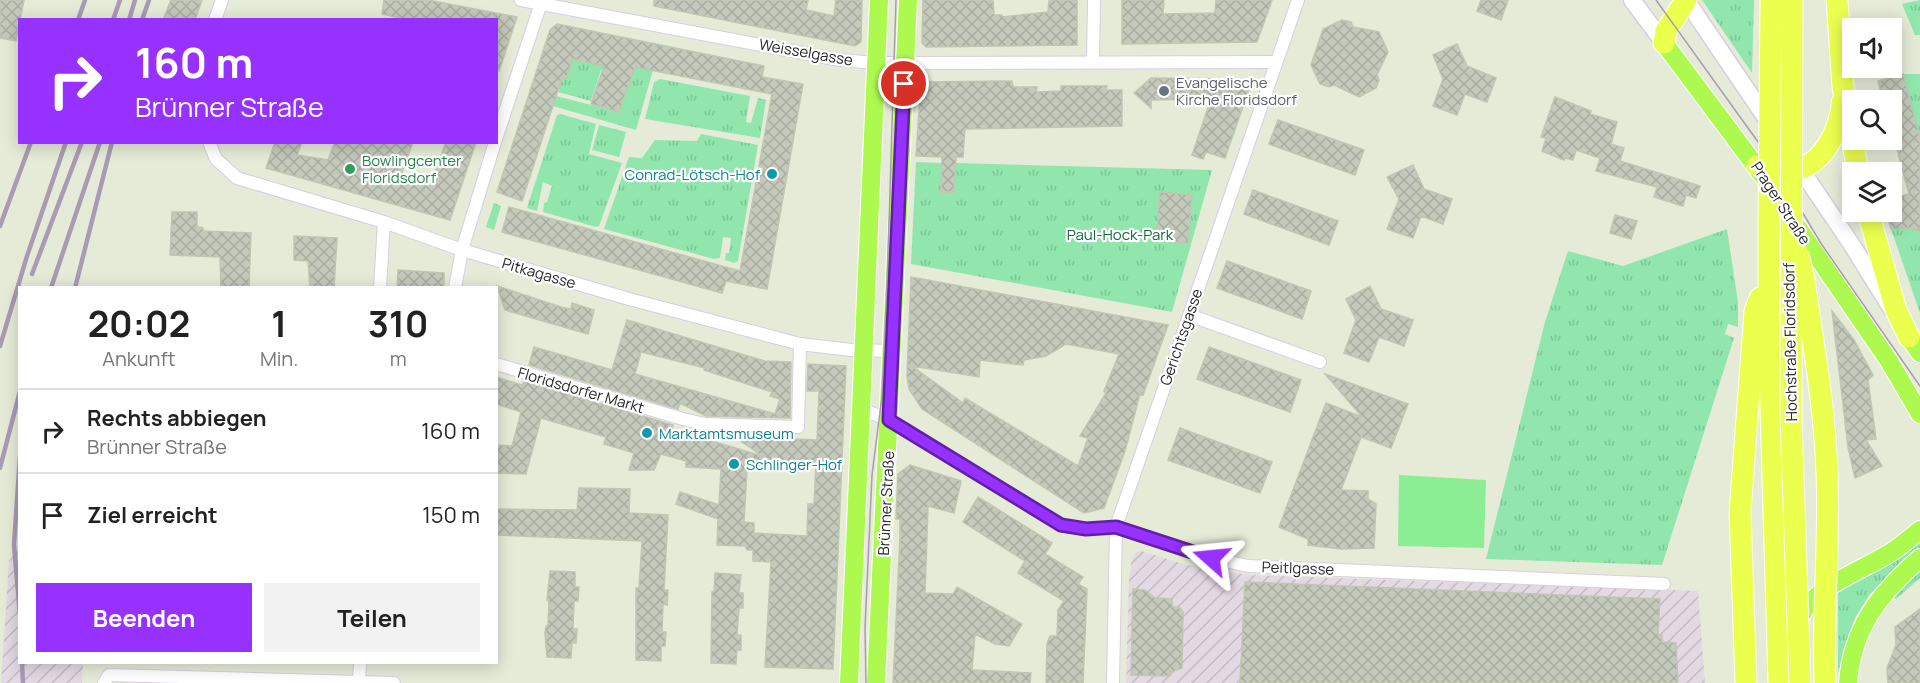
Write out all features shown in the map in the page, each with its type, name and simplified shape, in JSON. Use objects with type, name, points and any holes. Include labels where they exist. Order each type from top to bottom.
[{"type":"highway","points":[[1664,43],[1666,31],[1686,0]]},
{"type":"highway","name":"Hochstraße Floridsdorf","points":[[1771,0],[1769,275],[1779,683]]},
{"type":"highway","name":"Hochstraße Floridsdorf","points":[[1792,0],[1789,219],[1791,416],[1800,683]]},
{"type":"highway","points":[[1837,0],[1843,87],[1856,162]]},
{"type":"highway","points":[[1757,166],[1791,170],[1806,166],[1829,145],[1841,113],[1843,87]]},
{"type":"highway","points":[[1789,219],[1804,279],[1825,439],[1828,505],[1825,683]]},
{"type":"highway","points":[[1871,222],[1893,300],[1915,345]]},
{"type":"highway","points":[[1746,677],[1740,558],[1741,492],[1755,311],[1769,275]]},
{"type":"main road","name":"Brünner Straße","points":[[849,683],[879,0]]},
{"type":"main road","name":"Brünner Straße","points":[[876,683],[908,0]]},
{"type":"main road","name":"Prager Straße","points":[[1632,0],[1757,166],[1889,361],[1920,414]]},
{"type":"main road","points":[[1686,0],[1915,345]]},
{"type":"main road","points":[[1789,683],[1793,635],[1797,622],[1808,605],[1826,590],[1891,553],[1920,530]]},
{"type":"main road","points":[[1848,683],[1854,644],[1869,611],[1893,582],[1920,558]]},
{"type":"street","points":[[216,18],[222,0]]},
{"type":"street","name":"Weisselgasse","points":[[521,0],[840,60],[876,63],[1275,62]]},
{"type":"street","points":[[1094,0],[1094,62]]},
{"type":"street","name":"Gerichtsgasse","points":[[1113,683],[1116,527],[1298,0]]},
{"type":"street","points":[[498,135],[541,2]]},
{"type":"street","name":"Pitkagasse","points":[[210,144],[216,159],[237,178],[384,222],[462,250],[629,299],[800,344],[891,351]]},
{"type":"street","points":[[456,286],[462,250],[495,144]]},
{"type":"street","points":[[380,286],[384,222]]},
{"type":"street","points":[[1189,315],[1320,362]]},
{"type":"street","name":"Floridsdorfer Markt","points":[[498,365],[676,418],[705,424],[798,427],[800,344]]},
{"type":"street","name":"Peitlgasse","points":[[861,408],[889,420],[1061,525],[1086,529],[1116,527],[1248,566],[1664,584]]},
{"type":"street","points":[[359,681],[360,664]]},
{"type":"street","points":[[104,683],[109,675],[394,683]]},
{"type":"shaded area","points":[[18,549],[18,664],[83,664],[82,683],[1,683],[9,561]]},
{"type":"shaded area","points":[[1141,551],[1187,565],[1249,575],[1698,591],[1705,683],[1126,683],[1129,576],[1132,558],[1136,552]]},
{"type":"green space","points":[[1702,0],[1754,0],[1752,73]]},
{"type":"green space","points":[[1920,0],[1920,35],[1915,35],[1902,4]]},
{"type":"green space","points":[[570,57],[584,62],[619,64],[601,70],[591,101],[558,92],[562,78],[566,79]]},
{"type":"green space","points":[[634,67],[653,70],[636,130],[553,106],[556,96],[619,112]]},
{"type":"green space","points":[[1903,74],[1920,74],[1920,138]]},
{"type":"green space","points":[[660,79],[750,96],[746,122],[751,123],[758,98],[766,100],[760,138],[645,119],[654,82]]},
{"type":"green space","points":[[557,115],[596,124],[589,154],[622,163],[599,226],[596,227],[543,212],[544,203],[547,202],[552,186],[543,182],[537,211],[527,208]]},
{"type":"green space","points":[[599,125],[626,132],[619,157],[592,150]]},
{"type":"green space","points":[[701,134],[758,145],[738,261],[734,263],[725,260],[726,253],[729,253],[731,238],[723,237],[720,258],[714,259],[604,229],[629,157],[642,158],[655,140],[697,141]]},
{"type":"green space","name":"Paul-Hock-Park","points":[[916,162],[942,163],[941,191],[954,192],[956,163],[1212,170],[1172,312],[911,264]]},
{"type":"green space","points":[[494,203],[501,206],[494,230],[486,227]]},
{"type":"green space","points":[[1910,228],[1920,231],[1920,313],[1891,229]]},
{"type":"green space","points":[[1727,229],[1738,302],[1738,327],[1728,324],[1725,334],[1734,338],[1662,565],[1486,559],[1545,322],[1568,251],[1623,266]]},
{"type":"green space","points":[[1399,475],[1486,480],[1484,548],[1398,546]]},
{"type":"green space","points":[[1920,540],[1920,548],[1870,594],[1855,618],[1838,672],[1838,592],[1897,558]]},
{"type":"green space","points":[[1920,568],[1920,578],[1896,599],[1892,595]]},
{"type":"building","points":[[0,0],[24,0],[20,18],[18,18],[16,41],[0,38]]},
{"type":"building","points":[[171,0],[202,0],[196,18],[164,18]]},
{"type":"building","points":[[384,0],[428,0],[517,17],[498,71],[498,18],[399,18],[382,14]]},
{"type":"building","points":[[654,0],[808,0],[806,10],[834,16],[836,0],[862,0],[861,42],[855,46],[654,6]]},
{"type":"building","points":[[923,0],[993,0],[994,15],[1002,15],[1002,17],[1048,12],[1049,0],[1077,0],[1077,45],[926,47],[922,43]]},
{"type":"building","points":[[1122,0],[1164,0],[1163,14],[1215,13],[1216,0],[1272,0],[1257,42],[1122,44]]},
{"type":"building","points":[[1481,0],[1508,0],[1501,20],[1477,11]]},
{"type":"building","points":[[1342,20],[1351,22],[1353,27],[1379,32],[1388,52],[1377,75],[1379,80],[1376,88],[1359,97],[1334,85],[1329,87],[1320,84],[1311,65],[1323,29]]},
{"type":"building","name":"Conrad-Lötsch-Hof","points":[[557,24],[764,66],[762,77],[803,84],[767,289],[726,281],[722,293],[502,232],[509,207],[740,271],[772,94],[635,67],[619,112],[591,104],[604,66],[573,59],[566,79],[562,78],[522,201],[497,192],[550,30]]},
{"type":"building","points":[[1457,44],[1467,66],[1496,78],[1487,102],[1465,94],[1457,115],[1433,106],[1443,79],[1433,55]]},
{"type":"building","points":[[1902,74],[1920,138],[1920,231],[1910,228],[1891,229],[1889,222],[1902,222],[1902,196],[1909,194],[1897,150],[1902,150],[1902,90],[1880,90],[1878,81],[1902,78]]},
{"type":"building","points":[[1151,78],[1237,79],[1251,84],[1225,158],[1206,152],[1203,159],[1192,155],[1211,99],[1151,100],[1151,108],[1134,93]]},
{"type":"building","points":[[1012,81],[1013,87],[1037,87],[1036,92],[1061,91],[1061,86],[1107,86],[1106,90],[1122,90],[1122,126],[965,129],[963,157],[956,157],[954,192],[941,192],[942,157],[916,156],[921,82]]},
{"type":"building","points":[[1555,97],[1591,111],[1590,114],[1617,122],[1611,144],[1624,148],[1620,161],[1700,186],[1696,198],[1686,195],[1683,206],[1654,197],[1657,187],[1596,171],[1600,158],[1576,150],[1573,160],[1565,158],[1564,160],[1542,151],[1546,138],[1541,137]]},
{"type":"building","points":[[1278,120],[1364,150],[1355,175],[1269,144]]},
{"type":"building","points":[[274,144],[301,144],[297,155],[328,160],[334,144],[412,144],[400,178],[430,186],[445,144],[475,144],[450,220],[266,168]]},
{"type":"building","points":[[1413,165],[1424,189],[1452,199],[1443,224],[1421,216],[1413,238],[1387,229],[1399,199],[1387,177]]},
{"type":"building","points":[[1253,190],[1338,221],[1329,245],[1244,214]]},
{"type":"building","points":[[1160,192],[1192,195],[1188,243],[1156,241]]},
{"type":"building","points":[[172,212],[197,212],[197,227],[203,228],[203,231],[251,233],[249,286],[221,286],[220,257],[170,255]]},
{"type":"building","points":[[1615,215],[1637,221],[1631,239],[1610,233]]},
{"type":"building","points":[[294,236],[337,238],[334,286],[310,286],[308,261],[294,260]]},
{"type":"building","points":[[1227,261],[1311,291],[1302,319],[1217,288]]},
{"type":"building","points":[[398,270],[444,273],[444,286],[397,286]]},
{"type":"building","points":[[911,277],[1168,325],[1143,395],[1140,394],[1125,451],[1104,508],[1084,513],[922,409],[909,389],[907,376]],"holes":[[[1066,344],[1119,354],[1104,391],[1106,393],[1080,436],[1088,438],[1078,466],[965,398],[963,403],[912,366],[979,377],[980,360],[1023,365],[1024,360],[1046,356]]]},
{"type":"building","points":[[498,286],[561,307],[571,309],[572,303],[594,310],[588,334],[505,310]]},
{"type":"building","points":[[1370,286],[1381,309],[1413,320],[1404,346],[1379,337],[1369,362],[1344,353],[1356,320],[1346,299]]},
{"type":"building","points":[[1832,311],[1854,340],[1873,375],[1868,380],[1876,439],[1866,440],[1882,466],[1855,478],[1848,447]]},
{"type":"building","points":[[627,320],[765,361],[791,362],[790,418],[706,416],[680,403],[678,409],[529,365],[534,347],[612,370]],"holes":[[[641,352],[705,368],[704,370],[772,392],[770,396],[780,399],[775,414],[635,374]]]},
{"type":"building","points":[[1209,347],[1301,380],[1290,412],[1197,379]]},
{"type":"building","name":"Schlinger-Hof","points":[[808,364],[846,366],[833,669],[765,667],[771,562],[753,561],[753,550],[747,550],[745,546],[717,545],[718,519],[676,504],[680,492],[719,505],[721,469],[686,467],[686,461],[661,454],[654,470],[629,470],[634,453],[604,444],[606,437],[541,418],[526,474],[498,473],[498,445],[512,446],[521,412],[498,405],[498,378],[522,385],[524,381],[673,425],[672,429],[762,456],[729,433],[791,435],[791,439],[817,440],[819,391],[807,391]],"holes":[[[782,462],[816,463],[814,504],[808,504],[807,536],[754,533],[754,523],[744,522],[747,469],[778,471]]]},
{"type":"building","points":[[1325,374],[1408,404],[1391,448],[1361,437],[1341,490],[1368,491],[1368,499],[1376,504],[1374,548],[1341,549],[1308,545],[1308,539],[1279,527],[1326,403],[1362,417]]},
{"type":"building","points":[[1180,428],[1272,462],[1260,493],[1168,460]]},
{"type":"building","points":[[910,465],[961,481],[954,513],[928,506],[925,593],[953,594],[957,587],[1022,624],[1009,646],[995,644],[975,634],[972,670],[1031,673],[1030,683],[893,683],[900,538],[900,519],[896,519],[898,474]]},
{"type":"building","points":[[579,488],[630,489],[629,513],[668,515],[664,590],[668,590],[667,605],[663,604],[662,632],[666,632],[665,646],[661,646],[661,661],[636,660],[636,588],[639,588],[642,541],[498,535],[498,509],[577,510]]},
{"type":"building","points":[[978,497],[1052,543],[1045,554],[1083,577],[1078,584],[1087,589],[1083,683],[1046,683],[1047,644],[1050,636],[1057,636],[1058,610],[1064,601],[1018,573],[1025,561],[963,522]]},
{"type":"building","points":[[550,571],[575,572],[575,587],[579,587],[578,601],[574,601],[573,629],[577,629],[576,643],[572,643],[571,658],[547,657],[545,633],[546,626],[548,626],[549,601],[547,600]]},
{"type":"building","points":[[715,573],[741,575],[739,593],[743,593],[743,608],[739,608],[737,635],[741,635],[741,650],[737,650],[736,664],[711,663],[712,592],[714,592]]},
{"type":"building","points":[[1245,582],[1660,599],[1658,635],[1662,635],[1662,642],[1676,643],[1678,683],[1240,683]]},
{"type":"building","points":[[1133,589],[1145,590],[1155,598],[1172,599],[1172,607],[1179,607],[1183,612],[1182,668],[1170,672],[1170,676],[1131,675]]},
{"type":"building","points":[[1920,609],[1920,683],[1888,683],[1887,668],[1896,645],[1895,627]]},
{"type":"tram line","points":[[866,683],[865,628],[872,475],[882,396],[887,283],[896,0]]},
{"type":"tram line","points":[[1656,0],[1771,160],[1822,245],[1920,386]]},
{"type":"railway","points":[[79,18],[85,0]]},
{"type":"railway","points":[[114,18],[120,0]]},
{"type":"railway","points":[[130,18],[135,0]]},
{"type":"railway","points":[[143,18],[149,0]]},
{"type":"railway","points":[[0,226],[30,144]]},
{"type":"railway","points":[[18,286],[65,144]]},
{"type":"railway","points":[[32,274],[81,144]]},
{"type":"railway","points":[[52,286],[99,144]]},
{"type":"railway","points":[[76,286],[111,144]]},
{"type":"railway","points":[[0,346],[18,286]]},
{"type":"railway","points":[[0,468],[18,399]]},
{"type":"railway","points":[[18,486],[14,545],[18,592]]},
{"type":"railway","points":[[22,664],[23,683]]},
{"type":"place","name":"Evangelische Kirche Floridsdorf","points":[[1164,91]]},
{"type":"place","name":"Bowlingcenter Floridsdorf","points":[[350,169]]},
{"type":"place","name":"Conrad-Lötsch-Hof","points":[[772,174]]},
{"type":"place","name":"Marktamtsmuseum","points":[[647,433]]},
{"type":"place","name":"Schlinger-Hof","points":[[734,464]]},
{"type":"route","points":[[904,84],[898,178],[889,420],[1061,525],[1086,529],[1116,527],[1211,558]]}]
